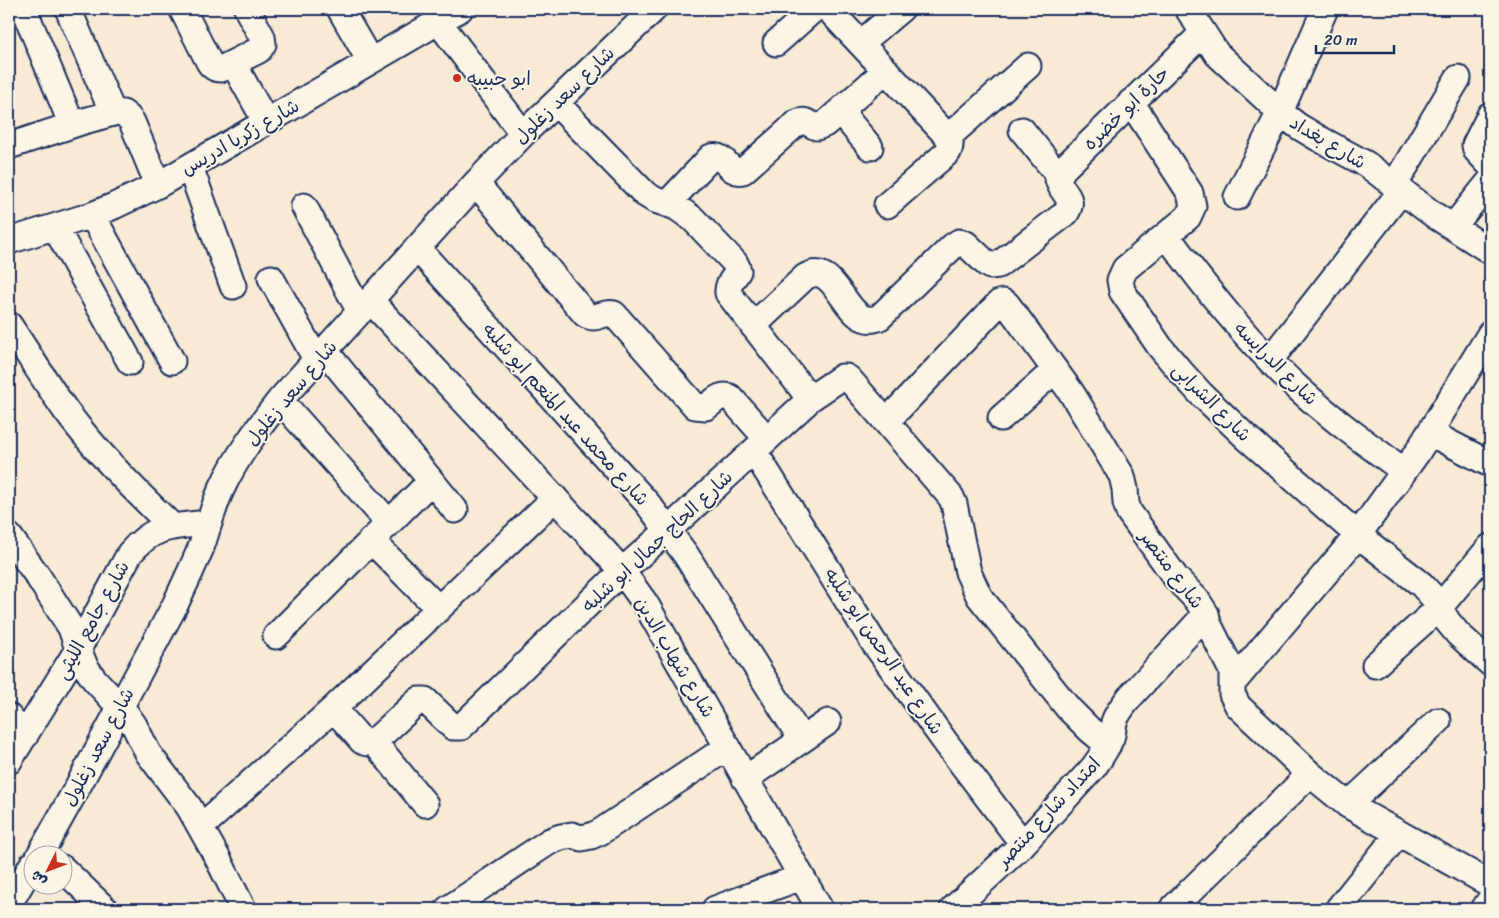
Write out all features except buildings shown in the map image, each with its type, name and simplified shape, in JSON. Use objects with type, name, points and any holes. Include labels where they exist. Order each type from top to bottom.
[{"type":"street","points":[[24,9],[72,125]]},
{"type":"street","points":[[68,9],[113,113]]},
{"type":"street","points":[[182,9],[209,62],[223,65],[259,50],[263,44],[262,37],[247,9]]},
{"type":"street","points":[[340,9],[370,61]]},
{"type":"street","name":"شارع زكريا ادريس","points":[[9,241],[92,215],[158,185],[460,9]]},
{"type":"street","name":"شارع سعد زغلول","points":[[46,846],[189,576],[222,489],[238,458],[258,428],[280,400],[476,182],[523,134],[654,9]]},
{"type":"street","points":[[776,43],[814,9]]},
{"type":"street","points":[[827,9],[948,137],[950,146],[948,152],[887,205]]},
{"type":"street","points":[[861,44],[901,9]]},
{"type":"street","name":"شارع بغداد","points":[[1188,9],[1217,54],[1280,112],[1298,126],[1366,164],[1490,252]]},
{"type":"street","points":[[1237,197],[1280,112],[1325,9]]},
{"type":"street","points":[[438,21],[523,134]]},
{"type":"street","name":"حارة ابو خضره","points":[[1059,181],[1063,169],[1203,33]]},
{"type":"street","points":[[223,65],[266,122]]},
{"type":"street","points":[[948,137],[1028,66]]},
{"type":"street","points":[[667,204],[712,157],[720,157],[734,171],[740,172],[745,170],[794,125],[803,121],[820,127],[825,124],[886,70]]},
{"type":"street","points":[[1270,360],[1398,187],[1458,78]]},
{"type":"street","name":"شارع الشرابى","points":[[1131,102],[1190,193],[1193,199],[1193,206],[1188,217],[1125,269],[1120,280],[1122,291],[1160,347],[1201,394],[1246,437],[1358,535],[1421,584],[1432,596],[1458,634],[1490,663]]},
{"type":"street","points":[[556,103],[645,194],[655,200],[676,207],[693,219],[735,263],[738,271],[729,283],[728,293],[807,395],[808,400]]},
{"type":"street","points":[[840,111],[870,147]]},
{"type":"street","points":[[9,146],[113,113],[123,113],[128,117],[158,185]]},
{"type":"street","points":[[1490,115],[1475,145],[1476,150],[1490,165]]},
{"type":"street","points":[[753,326],[810,274],[815,273],[825,276],[859,316],[869,320],[880,317],[959,242],[966,244],[986,264],[990,266],[998,265],[1070,208],[1070,202],[1059,181],[1022,130]]},
{"type":"street","points":[[190,167],[233,286]]},
{"type":"street","points":[[1453,227],[1490,181]]},
{"type":"street","name":"شارع عبد الرحمن ابو شلبه","points":[[476,182],[585,314],[592,318],[606,313],[614,314],[695,406],[706,407],[720,397],[730,397],[761,445],[874,643],[1023,844]]},
{"type":"street","name":"شارع شهاب الدين","points":[[304,206],[365,307],[555,498],[622,571],[645,603],[820,909]]},
{"type":"street","points":[[92,215],[172,361]]},
{"type":"street","points":[[55,227],[130,362]]},
{"type":"street","name":"شارع الدرايسه","points":[[1166,236],[1207,290],[1251,340],[1298,388],[1350,432],[1404,471]]},
{"type":"street","name":"شارع محمد عبد المنعم ابو شلبه","points":[[417,248],[648,504],[686,555],[802,740]]},
{"type":"street","points":[[271,278],[321,356],[431,480],[455,510]]},
{"type":"street","name":"شارع منتصر","points":[[886,422],[999,303],[1007,304],[1071,392],[1122,476],[1126,488],[1124,496],[1129,512],[1176,578],[1197,600],[1206,614],[1208,623],[1232,671],[1232,694],[1238,706],[1310,774],[1348,805],[1490,884]]},
{"type":"street","points":[[9,324],[67,411],[91,442],[173,526]]},
{"type":"street","points":[[1232,684],[1358,535],[1430,434],[1490,334]]},
{"type":"street","points":[[1001,418],[1055,370]]},
{"type":"street","name":"شارع الحاج جمال ابو شلبه","points":[[374,742],[418,700],[425,700],[453,727],[461,727],[622,571],[808,400],[842,376],[846,377],[886,422]]},
{"type":"street","points":[[280,400],[439,609]]},
{"type":"street","points":[[886,422],[951,497],[968,572],[979,596],[1068,708],[1090,730],[1108,744]]},
{"type":"street","points":[[1430,434],[1490,464]]},
{"type":"street","points":[[276,636],[431,480]]},
{"type":"street","points":[[201,827],[333,709],[555,498]]},
{"type":"street","name":"شارع جامع الليثى","points":[[9,762],[17,727],[78,649],[130,553],[141,540],[156,530],[173,526],[208,523]]},
{"type":"street","points":[[9,536],[62,612],[71,628],[85,666],[134,725],[148,753],[175,787],[201,827],[243,909]]},
{"type":"street","points":[[1375,665],[1439,608],[1490,547]]},
{"type":"street","name":"امتداد شارع منتصر","points":[[962,906],[1023,844],[1092,768],[1108,744],[1120,709],[1206,614]]},
{"type":"street","points":[[333,709],[362,741],[365,743],[374,742],[425,804]]},
{"type":"street","points":[[1348,805],[1438,721]]},
{"type":"street","points":[[746,779],[828,722]]},
{"type":"street","points":[[448,909],[550,841],[560,837],[572,836],[581,838],[600,832],[728,747]]},
{"type":"street","points":[[1172,909],[1310,774]]},
{"type":"street","points":[[1338,909],[1399,833]]},
{"type":"street","points":[[715,909],[802,877]]},
{"type":"street","points":[[72,878],[105,909]]},
{"type":"street","name":"شارع سعد زغلول","points":[[9,904],[22,884]]},
{"type":"street","points":[[1484,909],[1490,900]]},
{"type":"place","name":"ابو حبيبه","points":[[457,78]]}]
